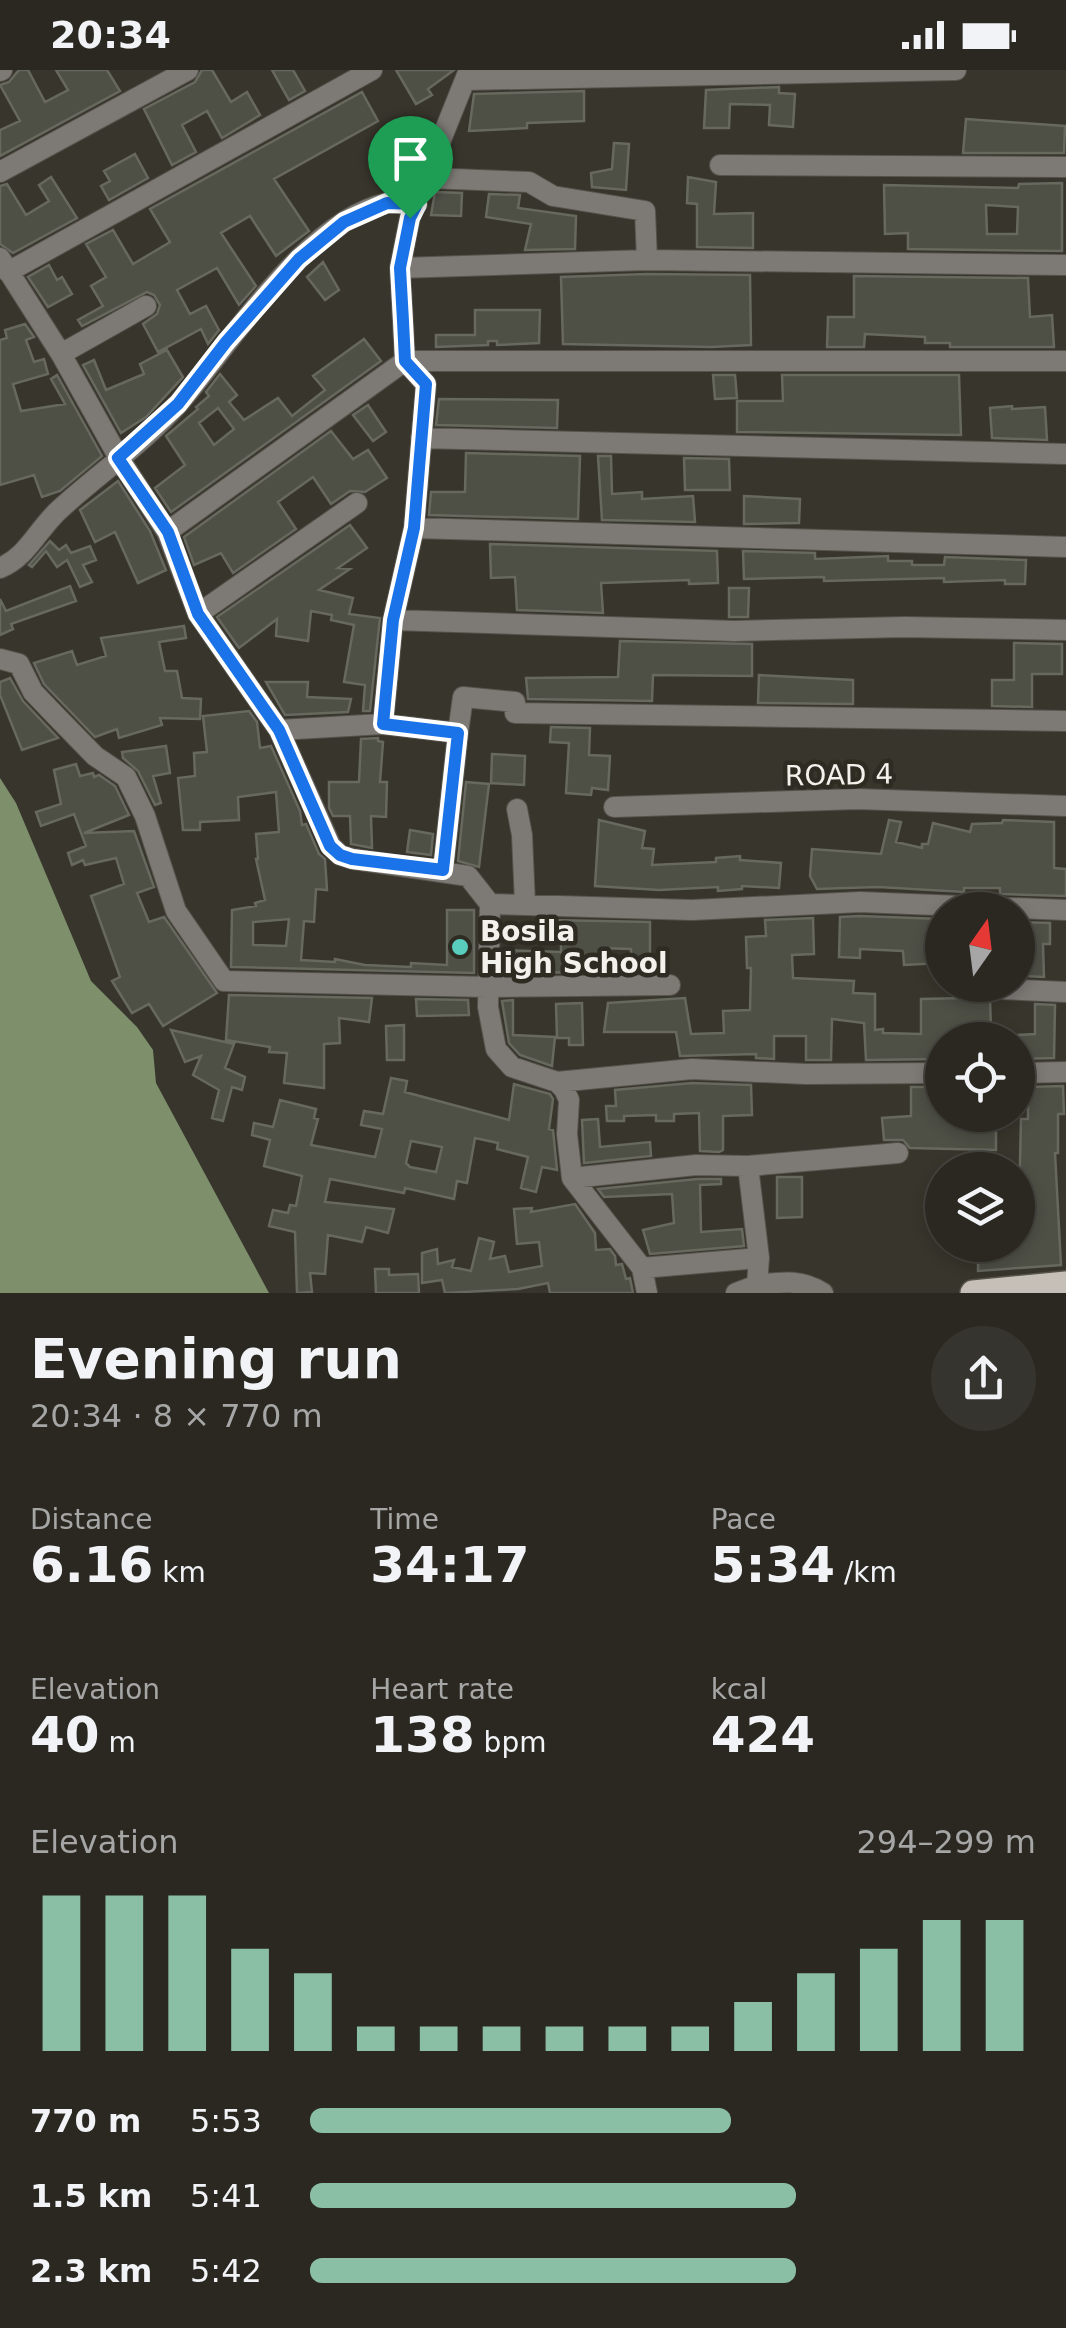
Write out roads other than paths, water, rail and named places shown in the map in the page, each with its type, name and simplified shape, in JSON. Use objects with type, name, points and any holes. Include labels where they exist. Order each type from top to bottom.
[{"type":"main road","points":[[973,1293],[1066,1284]]},
{"type":"street","points":[[0,172],[188,70]]},
{"type":"street","points":[[372,70],[4,265],[62,354],[118,458],[168,532],[198,614],[279,730],[330,846],[340,855],[468,876],[490,904],[488,987],[496,1050],[512,1068],[558,1082],[692,1069],[925,1073]]},
{"type":"street","points":[[383,724],[393,620],[414,528],[426,384],[405,361],[400,268],[410,218],[467,75],[956,70]]},
{"type":"street","points":[[720,165],[1066,167]]},
{"type":"street","points":[[429,178],[529,182],[553,196],[645,211],[647,260]]},
{"type":"street","points":[[0,568],[14,562],[55,513],[178,404],[299,259],[344,222],[387,203],[417,204]]},
{"type":"street","points":[[400,268],[647,260],[1066,265]]},
{"type":"street","points":[[62,354],[146,306]]},
{"type":"street","points":[[168,532],[405,361],[1066,360]]},
{"type":"street","points":[[420,438],[1066,454]]},
{"type":"street","points":[[198,614],[357,503]]},
{"type":"street","points":[[414,528],[1066,548]]},
{"type":"street","points":[[1066,536],[1066,557]]},
{"type":"street","points":[[393,620],[734,632],[904,627],[1066,630]]},
{"type":"street","points":[[0,659],[19,664],[33,692],[95,756],[126,777],[145,816],[176,911],[224,981],[488,987],[670,984]]},
{"type":"street","points":[[443,870],[463,698],[515,702],[515,713],[1066,721]]},
{"type":"street","points":[[279,730],[383,724],[458,733]]},
{"type":"street","name":"ROAD 4","points":[[614,808],[857,799],[1066,806]]},
{"type":"street","points":[[517,808],[525,904]]},
{"type":"street","points":[[490,904],[692,910],[860,902],[1066,910]]},
{"type":"street","points":[[1035,991],[1066,992]]},
{"type":"street","points":[[1035,1073],[1066,1072]]},
{"type":"street","points":[[558,1082],[568,1100],[572,1178],[642,1268],[646,1293]]},
{"type":"street","points":[[572,1178],[696,1165],[748,1166],[898,1154]]},
{"type":"street","points":[[748,1166],[758,1258],[757,1285]]},
{"type":"street","points":[[642,1268],[758,1258]]},
{"type":"street","points":[[736,1293],[757,1285],[789,1282],[812,1286],[823,1293]]},
{"type":"place","name":"Bosila High School","points":[[460,947]]}]
